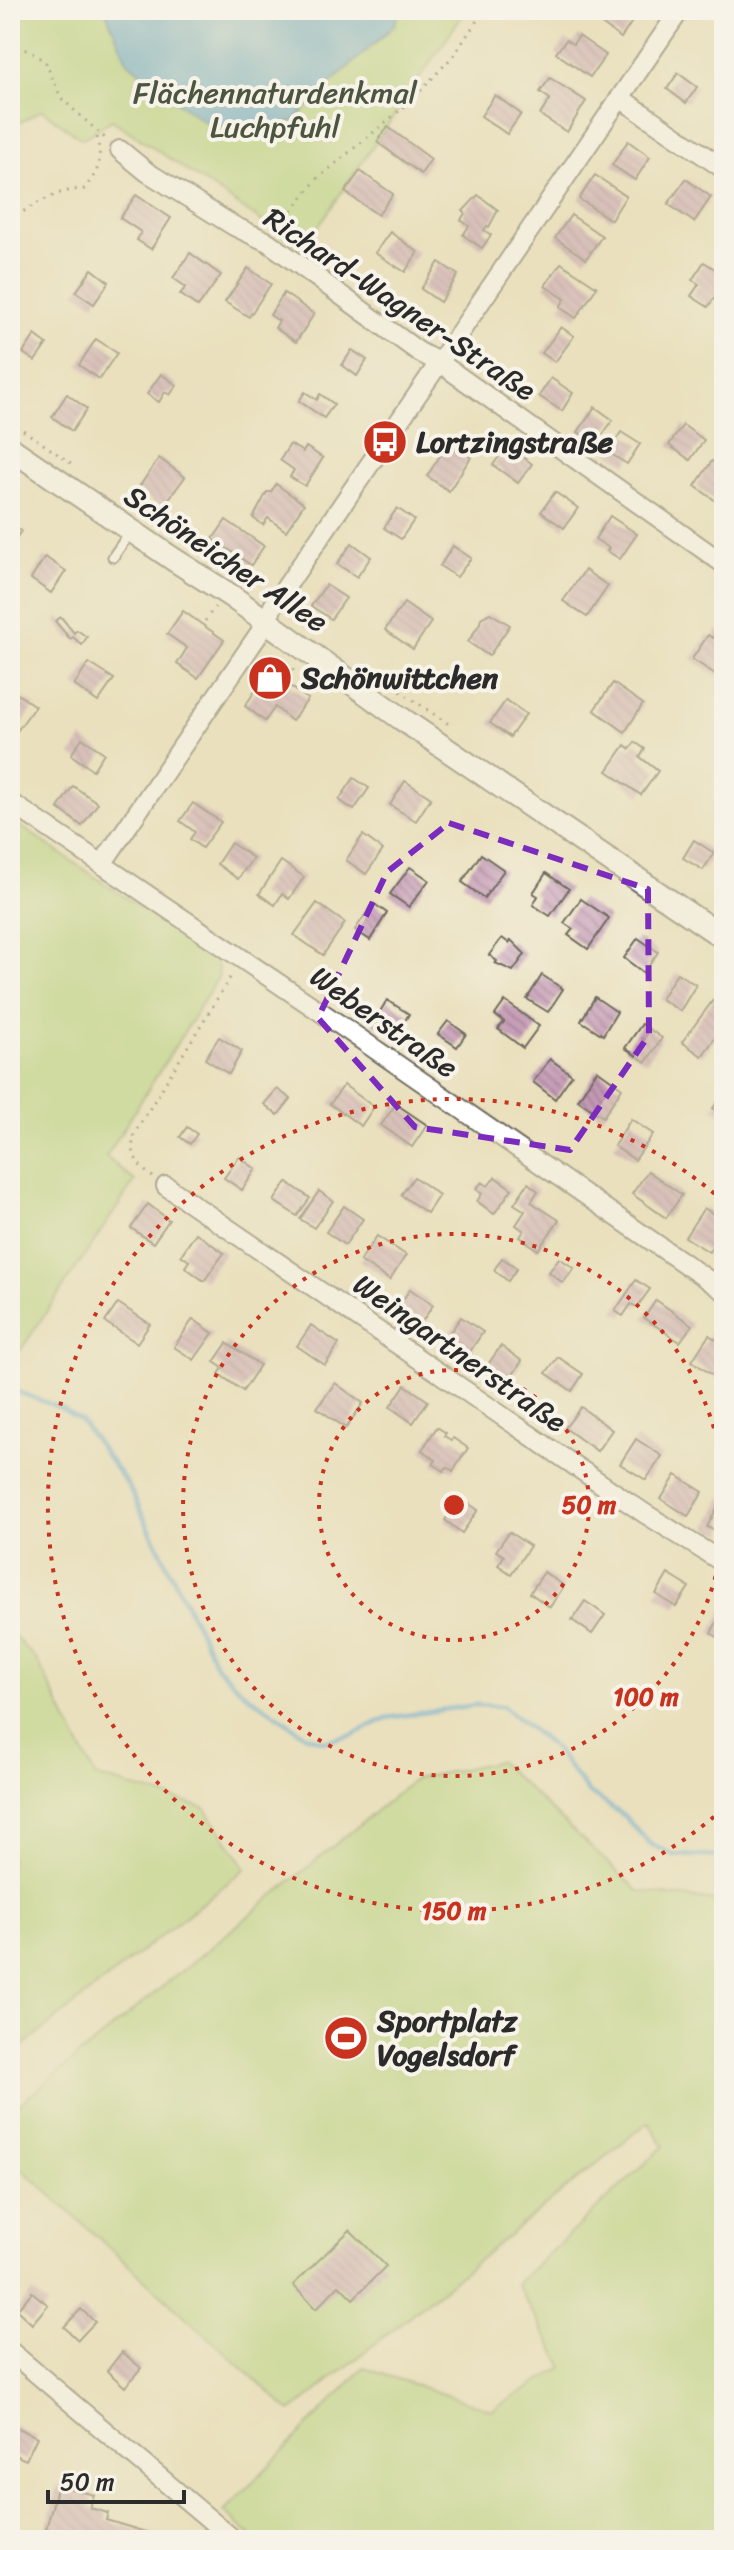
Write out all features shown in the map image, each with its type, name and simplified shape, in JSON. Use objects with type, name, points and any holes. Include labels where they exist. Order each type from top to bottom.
[{"type":"street","points":[[102,864],[267,622],[277,600],[680,10]]},
{"type":"street","points":[[620,98],[724,169]]},
{"type":"street","name":"Richard-Wagner-Straße","points":[[120,150],[147,172],[234,226],[268,242],[419,352],[440,363],[724,564]]},
{"type":"street","name":"Schöneicher Allee","points":[[10,448],[724,938]]},
{"type":"street","name":"Weberstraße","points":[[10,802],[724,1291]]},
{"type":"street","name":"Weingartnerstraße","points":[[166,1186],[644,1513],[724,1563]]},
{"type":"street","points":[[10,2351],[234,2540]]},
{"type":"lane","points":[[113,557],[131,531]]},
{"type":"path","points":[[268,242],[317,179],[410,102],[454,55],[484,10]]},
{"type":"path","points":[[10,44],[32,52],[46,63],[61,98],[120,150]]},
{"type":"path","points":[[10,220],[70,189],[84,189],[101,162],[96,131]]},
{"type":"path","points":[[205,621],[216,605]]},
{"type":"path","points":[[288,677],[298,662]]},
{"type":"path","points":[[166,1186],[139,1166],[133,1149],[134,1134],[242,958]]},
{"type":"highlighted area","points":[[449,823],[648,889],[649,1035],[570,1150],[415,1127],[318,1018],[387,872]]},
{"type":"green space","name":"Flächennaturdenkmal Luchpfuhl","points":[[10,10],[466,10],[303,249],[112,120],[82,139],[42,110],[10,128]]},
{"type":"green space","points":[[13,821],[216,959],[219,976],[106,1157],[135,1181],[20,1351],[10,1344],[10,824]]},
{"type":"green space","points":[[10,1632],[37,1660],[95,1776],[205,1808],[246,1868],[10,2056]]},
{"type":"green space","points":[[498,1761],[638,1891],[724,1902],[724,2540],[256,2540],[224,2512],[364,2368],[492,2410],[564,2367],[516,2284],[664,2146],[648,2122],[291,2412],[10,2158],[10,2112],[415,1779]]},
{"type":"water","points":[[105,10],[401,10],[393,27],[323,90],[294,121],[256,129],[227,130],[202,120],[127,61]]},
{"type":"building","points":[[597,10],[626,10],[635,17],[621,38],[592,17]]},
{"type":"building","points":[[579,36],[606,55],[590,77],[556,53],[566,40],[573,44]]},
{"type":"building","points":[[678,73],[697,87],[686,103],[667,89]]},
{"type":"building","points":[[550,78],[586,101],[567,132],[540,115],[550,99],[540,92]]},
{"type":"building","points":[[495,95],[521,114],[507,134],[481,116]]},
{"type":"building","points":[[388,127],[431,159],[421,174],[377,142]]},
{"type":"building","points":[[628,141],[650,157],[635,180],[612,165]]},
{"type":"building","points":[[360,171],[393,194],[378,215],[345,192]]},
{"type":"building","points":[[595,175],[626,196],[611,220],[579,199]]},
{"type":"building","points":[[686,179],[711,197],[694,222],[668,204]]},
{"type":"building","points":[[136,195],[171,218],[151,249],[137,240],[141,232],[120,218]]},
{"type":"building","points":[[478,195],[498,210],[484,230],[491,235],[482,248],[463,235],[469,226],[461,220],[463,211]]},
{"type":"building","points":[[571,215],[602,236],[586,259],[555,238]]},
{"type":"building","points":[[390,232],[418,252],[405,272],[375,253]]},
{"type":"building","points":[[190,253],[221,275],[198,307],[180,294],[186,287],[173,278]]},
{"type":"building","points":[[439,262],[458,275],[440,302],[421,289]]},
{"type":"building","points":[[704,262],[724,275],[724,284],[708,307],[691,296],[699,284],[692,280]]},
{"type":"building","points":[[561,263],[597,287],[576,318],[560,307],[565,299],[545,286]]},
{"type":"building","points":[[248,268],[271,284],[249,317],[225,302]]},
{"type":"building","points":[[92,269],[109,282],[94,304],[76,292]]},
{"type":"building","points":[[284,293],[314,314],[296,342],[275,328],[279,321],[270,315]]},
{"type":"building","points":[[561,327],[574,336],[555,362],[542,353]]},
{"type":"building","points":[[35,335],[47,344],[35,361],[23,353]]},
{"type":"building","points":[[96,339],[117,353],[99,379],[79,365]]},
{"type":"building","points":[[352,350],[367,360],[357,376],[342,365]]},
{"type":"building","points":[[161,374],[177,385],[170,395],[165,392],[159,402],[147,394]]},
{"type":"building","points":[[551,378],[573,393],[562,411],[539,396]]},
{"type":"building","points":[[305,392],[317,400],[320,394],[334,404],[324,418],[299,401]]},
{"type":"building","points":[[67,394],[87,409],[72,431],[52,417]]},
{"type":"building","points":[[595,407],[613,420],[596,444],[578,432]]},
{"type":"building","points":[[683,425],[704,440],[690,460],[669,445]]},
{"type":"building","points":[[621,432],[640,444],[627,464],[608,452]]},
{"type":"building","points":[[449,442],[471,457],[449,491],[427,476]]},
{"type":"building","points":[[290,444],[303,452],[306,447],[323,458],[305,486],[290,477],[294,470],[280,460]]},
{"type":"building","points":[[507,445],[532,464],[518,483],[493,465]]},
{"type":"building","points":[[159,458],[185,477],[162,508],[137,490]]},
{"type":"building","points":[[712,461],[724,470],[724,490],[716,501],[695,486]]},
{"type":"building","points":[[276,484],[304,504],[286,531],[268,518],[263,525],[253,518],[267,492],[271,492]]},
{"type":"building","points":[[555,492],[578,508],[564,528],[541,512]]},
{"type":"building","points":[[397,508],[414,520],[401,539],[384,528]]},
{"type":"building","points":[[610,516],[637,534],[620,559],[595,539]]},
{"type":"building","points":[[226,520],[264,546],[251,565],[213,539]]},
{"type":"building","points":[[10,524],[21,531],[10,547]]},
{"type":"building","points":[[352,543],[371,557],[357,577],[337,564]]},
{"type":"building","points":[[453,546],[471,558],[457,577],[440,566]]},
{"type":"building","points":[[45,557],[66,571],[51,593],[31,579]]},
{"type":"building","points":[[585,570],[608,586],[587,617],[563,601]]},
{"type":"building","points":[[326,585],[346,598],[331,619],[311,606]]},
{"type":"building","points":[[404,603],[431,622],[413,649],[385,630]]},
{"type":"building","points":[[183,611],[224,640],[198,678],[177,664],[187,648],[167,634]]},
{"type":"building","points":[[490,613],[510,625],[489,656],[468,642],[481,618]]},
{"type":"building","points":[[61,617],[74,633],[77,630],[87,637],[82,645],[73,637],[70,639],[55,621]]},
{"type":"building","points":[[718,630],[724,634],[724,680],[692,659],[708,635],[713,638]]},
{"type":"building","points":[[89,663],[114,679],[98,702],[74,685]]},
{"type":"building","points":[[271,673],[308,699],[292,721],[275,707],[265,721],[245,706],[266,675]]},
{"type":"building","points":[[613,683],[643,704],[625,732],[594,710]]},
{"type":"building","points":[[10,689],[35,706],[10,741]]},
{"type":"building","points":[[506,700],[526,714],[510,737],[490,723]]},
{"type":"building","points":[[82,738],[104,753],[93,770],[71,755]]},
{"type":"building","points":[[635,742],[645,749],[640,757],[658,771],[641,795],[607,771],[625,745],[630,749]]},
{"type":"building","points":[[354,778],[369,788],[354,810],[339,800]]},
{"type":"building","points":[[405,781],[431,798],[416,821],[390,805]]},
{"type":"building","points":[[73,786],[98,803],[82,826],[58,808]]},
{"type":"building","points":[[193,803],[221,822],[202,848],[190,839],[195,832],[180,821]]},
{"type":"building","points":[[363,835],[383,850],[366,874],[346,860]]},
{"type":"building","points":[[694,840],[714,853],[703,870],[683,858]]},
{"type":"building","points":[[231,843],[253,858],[238,879],[217,864]]},
{"type":"building","points":[[481,854],[504,870],[484,898],[462,882]]},
{"type":"building","points":[[281,861],[304,877],[289,899],[282,894],[275,905],[259,894]]},
{"type":"building","points":[[410,867],[429,880],[409,907],[390,894]]},
{"type":"building","points":[[546,873],[569,889],[550,916],[533,905],[538,896],[533,893]]},
{"type":"building","points":[[581,899],[609,918],[588,949],[568,935],[573,929],[564,923]]},
{"type":"building","points":[[317,903],[345,923],[323,955],[294,935]]},
{"type":"building","points":[[373,903],[387,913],[370,940],[355,930]]},
{"type":"building","points":[[502,938],[509,943],[511,940],[525,954],[513,971],[495,963],[497,961],[489,955]]},
{"type":"building","points":[[638,938],[658,952],[644,973],[624,958]]},
{"type":"building","points":[[677,973],[696,985],[680,1011],[661,999]]},
{"type":"building","points":[[542,975],[563,989],[548,1012],[527,999]]},
{"type":"building","points":[[595,997],[617,1012],[603,1035],[581,1021]]},
{"type":"building","points":[[714,999],[724,1006],[724,1026],[702,1056],[682,1042]]},
{"type":"building","points":[[387,1000],[409,1014],[395,1037],[373,1023]]},
{"type":"building","points":[[505,1001],[539,1026],[523,1048],[498,1029],[504,1022],[495,1015]]},
{"type":"building","points":[[448,1021],[466,1034],[457,1047],[438,1034]]},
{"type":"building","points":[[642,1024],[662,1038],[646,1062],[625,1048]]},
{"type":"building","points":[[219,1037],[242,1051],[229,1074],[205,1059]]},
{"type":"building","points":[[550,1059],[572,1075],[555,1099],[533,1082]]},
{"type":"building","points":[[597,1070],[622,1088],[603,1117],[578,1100]]},
{"type":"building","points":[[344,1085],[374,1107],[361,1126],[330,1104]]},
{"type":"building","points":[[277,1089],[291,1099],[278,1115],[264,1104]]},
{"type":"building","points":[[724,1093],[724,1116],[713,1108]]},
{"type":"building","points":[[396,1104],[427,1125],[412,1147],[381,1125]]},
{"type":"building","points":[[631,1119],[653,1134],[635,1160],[614,1146]]},
{"type":"building","points":[[187,1127],[197,1134],[190,1144],[180,1137]]},
{"type":"building","points":[[239,1157],[256,1169],[242,1190],[224,1178]]},
{"type":"building","points":[[648,1171],[682,1195],[666,1218],[632,1194]]},
{"type":"building","points":[[414,1177],[439,1195],[427,1213],[401,1195]]},
{"type":"building","points":[[495,1177],[512,1189],[494,1214],[477,1201],[482,1194],[476,1189],[482,1182],[488,1186]]},
{"type":"building","points":[[287,1182],[310,1198],[297,1216],[274,1201]]},
{"type":"building","points":[[528,1183],[538,1191],[531,1202],[559,1220],[538,1250],[520,1237],[524,1231],[516,1225],[525,1211],[514,1204]]},
{"type":"building","points":[[319,1191],[333,1201],[314,1228],[300,1219]]},
{"type":"building","points":[[148,1204],[169,1220],[153,1243],[131,1228]]},
{"type":"building","points":[[344,1206],[363,1219],[345,1245],[326,1232]]},
{"type":"building","points":[[704,1208],[724,1221],[724,1229],[709,1252],[685,1237]]},
{"type":"building","points":[[196,1233],[224,1253],[204,1281],[185,1267],[189,1261],[181,1255]]},
{"type":"building","points":[[377,1236],[406,1255],[390,1280],[360,1261]]},
{"type":"building","points":[[502,1258],[517,1268],[508,1281],[494,1270]]},
{"type":"building","points":[[559,1258],[574,1268],[563,1283],[549,1272]]},
{"type":"building","points":[[636,1280],[650,1289],[637,1307],[631,1304],[623,1316],[615,1311]]},
{"type":"building","points":[[410,1289],[433,1305],[417,1329],[394,1313]]},
{"type":"building","points":[[656,1300],[692,1325],[680,1342],[644,1318]]},
{"type":"building","points":[[118,1303],[150,1324],[137,1343],[105,1322]]},
{"type":"building","points":[[461,1317],[483,1332],[469,1353],[446,1338]]},
{"type":"building","points":[[193,1319],[213,1333],[194,1360],[174,1347]]},
{"type":"building","points":[[311,1325],[339,1344],[325,1365],[297,1346]]},
{"type":"building","points":[[709,1335],[724,1345],[724,1383],[692,1361]]},
{"type":"building","points":[[227,1343],[260,1365],[243,1391],[219,1374],[223,1368],[214,1362]]},
{"type":"building","points":[[501,1346],[522,1361],[506,1385],[484,1370]]},
{"type":"building","points":[[558,1357],[583,1374],[572,1391],[546,1373]]},
{"type":"building","points":[[335,1383],[363,1403],[346,1428],[317,1408]]},
{"type":"building","points":[[405,1385],[428,1401],[413,1423],[390,1407]]},
{"type":"building","points":[[581,1407],[612,1430],[597,1451],[565,1428]]},
{"type":"building","points":[[437,1427],[446,1433],[444,1436],[468,1448],[453,1471],[447,1467],[444,1471],[433,1464],[436,1460],[422,1450]]},
{"type":"building","points":[[636,1439],[662,1456],[646,1480],[620,1464]]},
{"type":"building","points":[[676,1475],[703,1492],[688,1516],[661,1499]]},
{"type":"building","points":[[724,1494],[724,1535],[707,1527]]},
{"type":"building","points":[[461,1498],[478,1510],[462,1533],[445,1520]]},
{"type":"building","points":[[509,1532],[530,1546],[511,1574],[498,1565],[504,1556],[496,1551]]},
{"type":"building","points":[[544,1572],[564,1586],[550,1607],[530,1593]]},
{"type":"building","points":[[668,1574],[689,1587],[676,1607],[656,1594]]},
{"type":"building","points":[[585,1601],[605,1615],[592,1634],[572,1620]]},
{"type":"building","points":[[724,1609],[724,1641],[711,1633]]},
{"type":"building","points":[[350,2230],[386,2266],[353,2299],[339,2285],[316,2309],[293,2285]]},
{"type":"building","points":[[32,2292],[48,2305],[32,2324],[17,2310]]},
{"type":"building","points":[[81,2309],[95,2322],[78,2340],[64,2327]]},
{"type":"building","points":[[122,2352],[141,2368],[125,2387],[107,2371]]},
{"type":"building","points":[[12,2425],[37,2437],[26,2460],[10,2453]]},
{"type":"building","points":[[58,2485],[94,2495],[90,2508],[108,2513],[106,2520],[172,2540],[91,2540],[92,2534],[84,2531],[82,2540],[43,2540]]},
{"type":"waterway","points":[[10,1389],[61,1408],[80,1420],[128,1485],[217,1667],[243,1692],[305,1735],[324,1741],[353,1735],[386,1718],[475,1705],[502,1706],[553,1747],[588,1792],[623,1815],[650,1844],[674,1855],[724,1857]]},
{"type":"place","name":"Lortzingstraße","points":[[385,442]]},
{"type":"place","name":"Schönwittchen","points":[[270,678]]},
{"type":"place","name":"Sportplatz Vogelsdorf","points":[[346,2038]]}]
